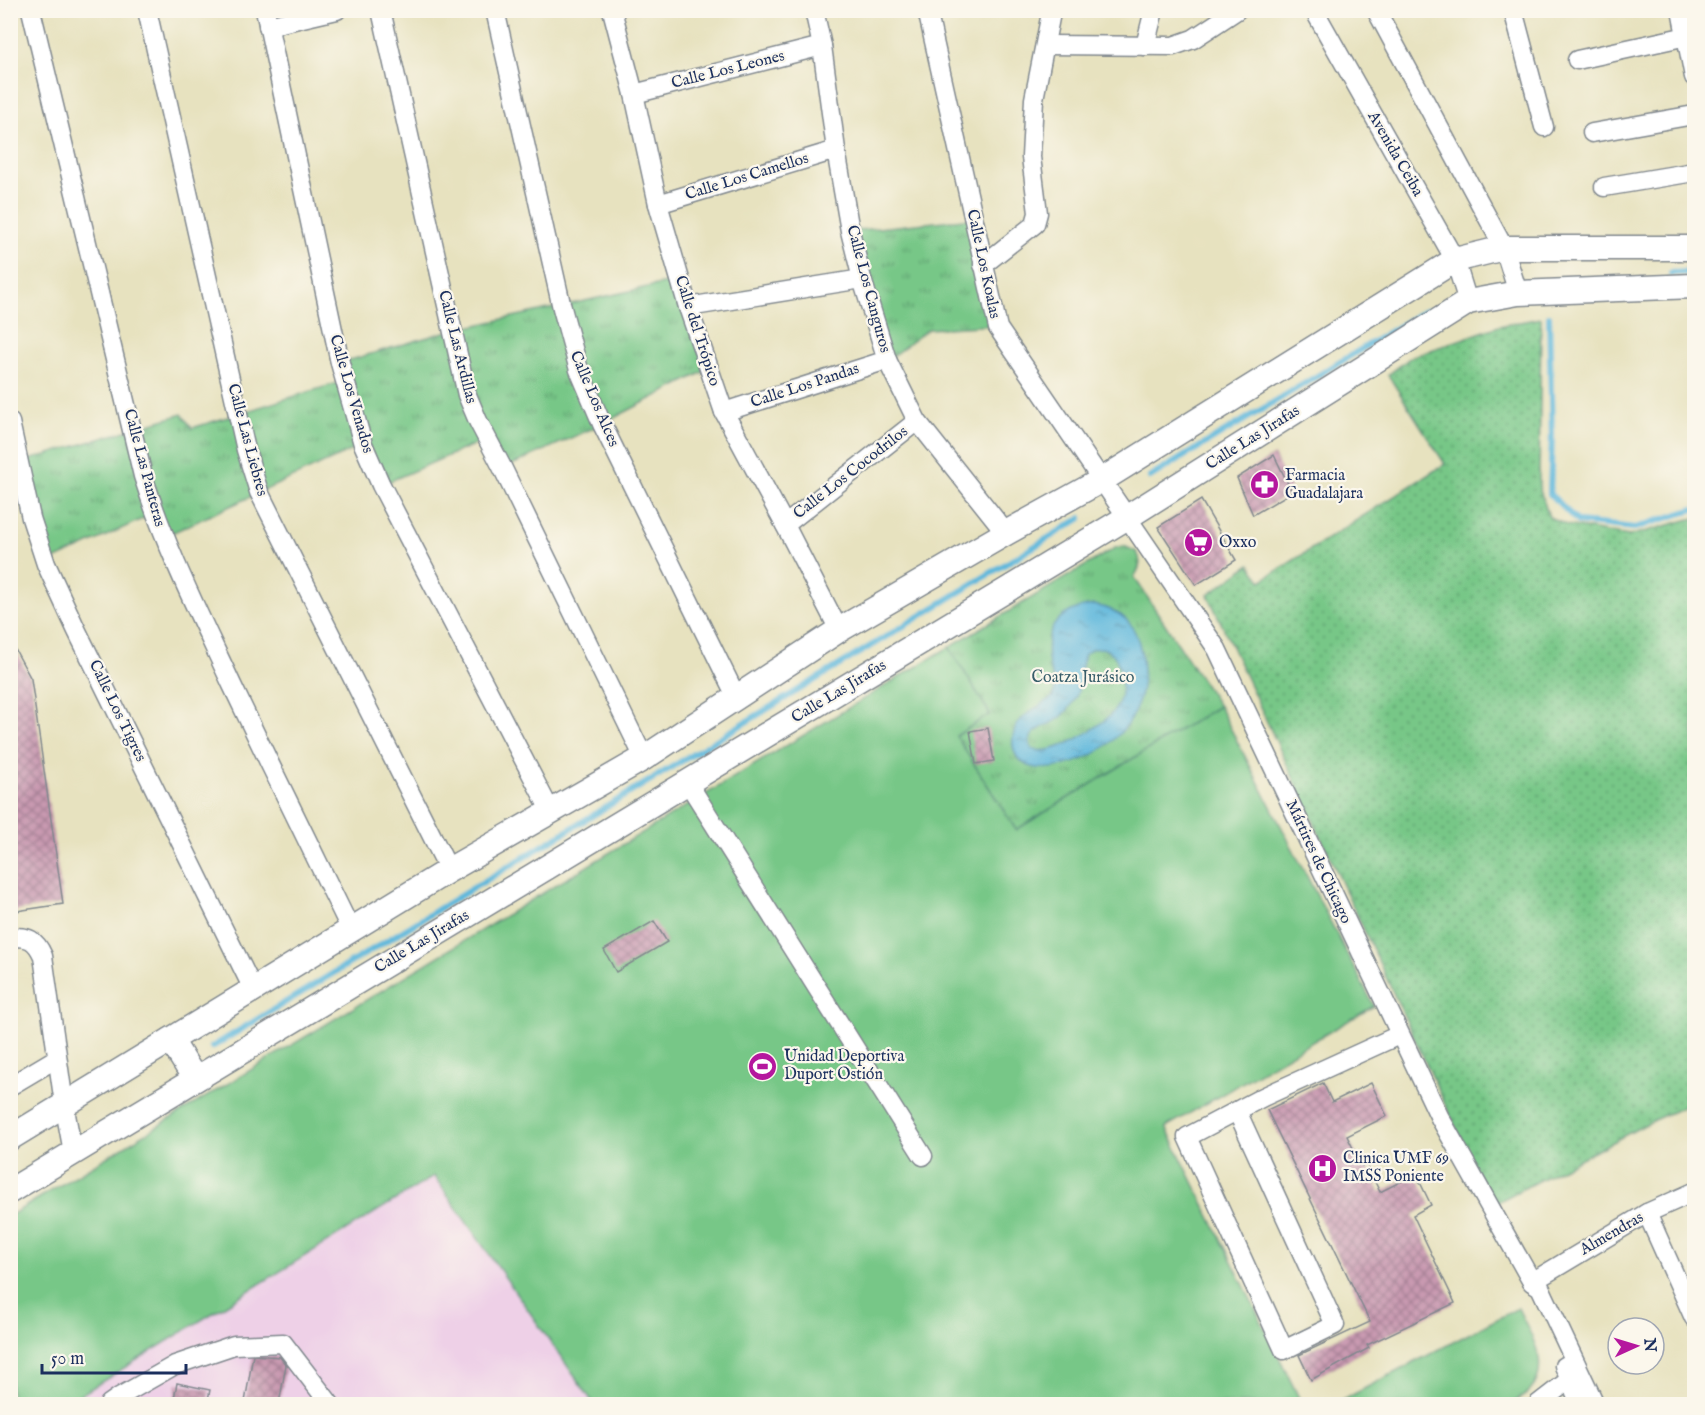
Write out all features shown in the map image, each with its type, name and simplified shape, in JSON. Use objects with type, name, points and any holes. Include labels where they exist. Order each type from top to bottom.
[{"type":"main road","points":[[10,1138],[449,870],[644,758],[839,630],[1102,480],[1455,260],[1504,248],[1695,248]]},
{"type":"main road","name":"Calle Las Jirafas","points":[[10,1191],[1126,518],[1468,302],[1518,293],[1695,286]]},
{"type":"main road","points":[[171,1040],[195,1079]]},
{"type":"street","name":"Calle Las Panteras","points":[[32,10],[143,476],[155,513],[211,640],[351,930]]},
{"type":"street","name":"Calle Las Liebres","points":[[147,10],[246,450],[259,492],[449,870]]},
{"type":"street","points":[[266,18],[337,10]]},
{"type":"street","name":"Calle Las Ardillas","points":[[381,10],[467,395],[644,758]]},
{"type":"street","name":"Calle Los Alces","points":[[495,10],[562,308],[579,370],[602,424],[736,696]]},
{"type":"street","name":"Calle del Trópico","points":[[612,10],[634,94],[658,204],[688,307],[724,412],[839,630]]},
{"type":"street","name":"Calle Los Canguros","points":[[814,10],[822,46],[850,231],[887,360],[917,421],[1006,533]]},
{"type":"street","name":"Calle Los Koalas","points":[[927,10],[982,265],[998,328],[1126,518]]},
{"type":"street","points":[[982,265],[1035,224],[1038,213],[1031,146],[1034,99],[1050,18],[1049,10]]},
{"type":"street","points":[[1145,46],[1154,10]]},
{"type":"street","points":[[1045,45],[1173,45],[1193,39],[1237,10]]},
{"type":"street","name":"Avenida Ceiba","points":[[1314,10],[1455,260],[1468,302]]},
{"type":"street","points":[[1376,10],[1504,248],[1518,293]]},
{"type":"street","points":[[1513,10],[1544,127]]},
{"type":"street","points":[[1681,10],[1694,72]]},
{"type":"street","name":"Calle Los Venados","points":[[266,18],[340,363],[363,444],[396,515],[551,812]]},
{"type":"street","points":[[1577,60],[1687,36]]},
{"type":"street","name":"Calle Los Leones","points":[[634,94],[822,46]]},
{"type":"street","points":[[1592,133],[1695,115]]},
{"type":"street","name":"Calle Los Camellos","points":[[658,204],[836,150]]},
{"type":"street","points":[[1604,187],[1695,172]]},
{"type":"street","points":[[688,307],[862,279]]},
{"type":"street","name":"Calle Los Pandas","points":[[724,412],[887,360]]},
{"type":"street","name":"Calle Los Cocodrilos","points":[[785,525],[917,421]]},
{"type":"street","name":"Calle Los Tigres","points":[[10,422],[31,518],[46,564],[253,989]]},
{"type":"street","name":"Mártires de Chicago","points":[[1126,518],[1217,649],[1440,1118],[1532,1281],[1540,1287],[1575,1376]]},
{"type":"street","points":[[688,783],[923,1156]]},
{"type":"street","points":[[10,938],[21,936],[31,938],[38,945],[43,956],[73,1152]]},
{"type":"street","points":[[1237,1111],[1335,1325],[1284,1350],[1187,1137],[1263,1097],[1400,1035]]},
{"type":"street","points":[[10,1086],[57,1058]]},
{"type":"street","name":"Almendras","points":[[1532,1281],[1647,1213],[1695,1192]]},
{"type":"street","points":[[1647,1213],[1695,1318]]},
{"type":"street","points":[[110,1404],[119,1396],[175,1365],[234,1345],[283,1342],[330,1404]]},
{"type":"street","points":[[1539,1404],[1575,1376]]},
{"type":"street","points":[[1575,1376],[1580,1404]]},
{"type":"street","points":[[1575,1376],[1595,1404]]},
{"type":"shaded area","points":[[434,1176],[594,1404],[66,1404]]},
{"type":"green space","points":[[973,218],[997,325],[928,329],[887,360],[850,231]]},
{"type":"green space","points":[[680,280],[709,369],[602,424],[503,469],[487,439],[381,485],[363,445],[163,537],[155,513],[46,564],[19,463],[182,414],[192,428],[344,381],[340,363],[445,332]]},
{"type":"green space","points":[[1541,318],[1539,487],[1549,517],[1566,525],[1629,536],[1694,518],[1694,1102],[1654,1120],[1492,1205],[1208,595],[1250,564],[1261,581],[1445,464],[1388,375],[1411,357],[1499,326]]},
{"type":"green space","name":"Coatza Jurásico","points":[[1124,546],[1137,552],[1140,565],[1134,577],[1219,706],[1016,830],[956,736],[990,714],[949,647],[1115,548]]},
{"type":"green space","name":"Unidad Deportiva Duport Ostión","points":[[949,647],[990,714],[956,736],[1016,830],[1219,706],[1374,1006],[1166,1127],[1302,1404],[594,1404],[434,1176],[66,1404],[11,1404],[11,1215]]},
{"type":"green space","points":[[1518,1308],[1537,1349],[1539,1371],[1537,1381],[1530,1391],[1511,1404],[1335,1404]]},
{"type":"water","points":[[1094,605],[1104,607],[1120,614],[1131,626],[1139,642],[1142,661],[1143,678],[1138,702],[1122,731],[1094,754],[1068,765],[1053,768],[1027,765],[1018,758],[1013,746],[1015,730],[1024,717],[1053,697],[1055,686],[1048,656],[1050,633],[1061,617]],"holes":[[[1102,648],[1111,653],[1118,663],[1122,682],[1116,708],[1101,723],[1077,739],[1052,749],[1041,751],[1032,749],[1030,743],[1034,733],[1063,715],[1075,699],[1085,654],[1092,649]]]},
{"type":"building","name":"Farmacia Guadalajara","points":[[1274,455],[1292,492],[1253,515],[1237,478]]},
{"type":"building","name":"Oxxo","points":[[1201,500],[1236,560],[1196,585],[1158,527]]},
{"type":"building","points":[[10,640],[31,679],[63,904],[10,912]]},
{"type":"building","points":[[988,728],[994,761],[976,764],[970,731]]},
{"type":"building","points":[[654,921],[667,942],[616,972],[604,950]]},
{"type":"building","points":[[1323,1083],[1332,1102],[1371,1083],[1387,1116],[1347,1136],[1362,1166],[1366,1164],[1380,1192],[1416,1174],[1431,1205],[1413,1215],[1455,1303],[1367,1345],[1369,1348],[1311,1380],[1299,1355],[1370,1322],[1267,1110]]},
{"type":"building","points":[[253,1355],[280,1357],[286,1365],[279,1404],[245,1402]]},
{"type":"building","points":[[177,1383],[210,1390],[207,1404],[173,1404]]},
{"type":"waterway","points":[[1671,273],[1694,272]]},
{"type":"waterway","points":[[1150,477],[1426,310]]},
{"type":"waterway","points":[[1549,316],[1552,436],[1550,494],[1578,522],[1635,528],[1694,509]]},
{"type":"waterway","points":[[212,1047],[1081,518]]},
{"type":"place","name":"Farmacia Guadalajara","points":[[1264,485]]},
{"type":"place","name":"Oxxo","points":[[1198,543]]},
{"type":"place","name":"Unidad Deportiva Duport Ostión","points":[[763,1066]]},
{"type":"place","name":"Clinica UMF 69 IMSS Poniente","points":[[1322,1168]]}]
